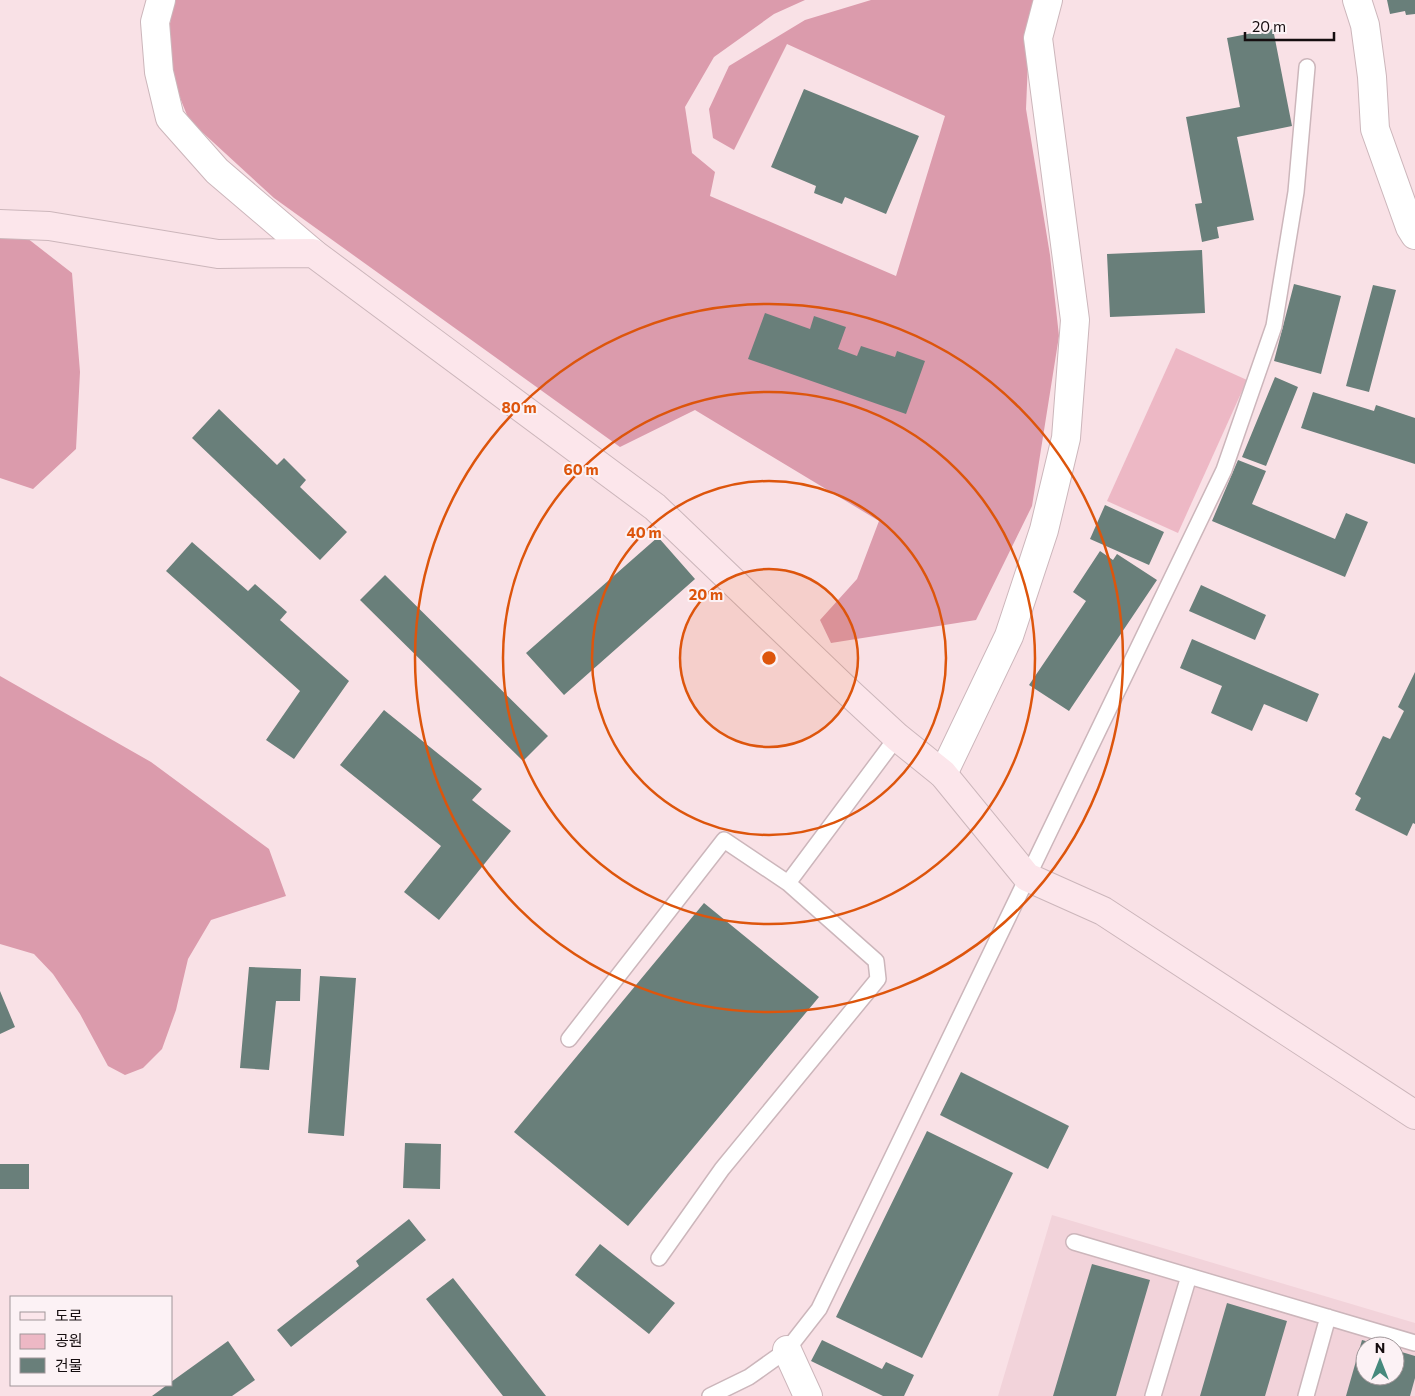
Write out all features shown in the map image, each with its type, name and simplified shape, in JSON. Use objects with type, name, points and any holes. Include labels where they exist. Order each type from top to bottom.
[{"type":"street","points":[[160,0],[155,22],[159,72],[170,118],[217,171],[313,253],[655,507],[843,687],[898,737],[943,774],[1027,877],[1104,911],[1415,1115]]},
{"type":"street","points":[[943,774],[1009,636],[1044,530],[1066,438],[1075,320],[1038,38],[1048,0]]},
{"type":"street","points":[[1356,0],[1366,33],[1372,77],[1375,129],[1410,227],[1415,235]]},
{"type":"street","points":[[0,224],[49,226],[218,254],[313,253]]},
{"type":"street","points":[[787,1350],[808,1396]]},
{"type":"lane","points":[[710,1396],[749,1377],[787,1350],[819,1309],[1224,470],[1274,326],[1296,192],[1307,67]]},
{"type":"lane","points":[[788,883],[898,737]]},
{"type":"lane","points":[[569,1040],[724,840],[788,883],[876,961],[878,978],[722,1169],[658,1258]]},
{"type":"lane","points":[[1074,1242],[1415,1343]]},
{"type":"lane","points":[[1152,1396],[1189,1276]]},
{"type":"lane","points":[[1306,1396],[1328,1317]]},
{"type":"shaded area","points":[[174,0],[805,0],[774,14],[714,57],[685,107],[692,153],[715,172],[710,196],[896,276],[945,116],[787,44],[734,150],[713,138],[709,109],[729,66],[805,20],[871,0],[1034,0],[1030,12],[1026,109],[1050,255],[1059,336],[1032,506],[976,620],[831,643],[820,620],[857,579],[879,521],[695,410],[620,447],[274,198],[189,120],[174,83],[168,35]]},
{"type":"shaded area","points":[[0,238],[27,238],[72,273],[80,372],[76,449],[33,489],[0,478]]},
{"type":"shaded area","points":[[0,676],[151,762],[269,849],[286,896],[211,920],[188,959],[176,1010],[162,1049],[143,1068],[125,1075],[108,1066],[80,1014],[53,974],[34,954],[0,944]]},
{"type":"shaded area","points":[[1052,1215],[1415,1323],[1415,1396],[998,1396]]},
{"type":"green space","points":[[1176,348],[1247,380],[1178,533],[1107,501]]},
{"type":"building","points":[[1387,0],[1415,0],[1415,14],[1406,15],[1405,11],[1390,14]]},
{"type":"building","points":[[1273,29],[1292,126],[1237,137],[1254,220],[1217,227],[1219,238],[1202,242],[1195,204],[1202,203],[1186,117],[1240,107],[1227,38]]},
{"type":"building","points":[[804,89],[919,136],[886,214],[845,197],[842,204],[814,193],[816,186],[771,167]]},
{"type":"building","points":[[1202,250],[1205,313],[1110,317],[1107,254]]},
{"type":"building","points":[[1294,284],[1341,296],[1321,374],[1274,361]]},
{"type":"building","points":[[1373,285],[1396,290],[1369,392],[1346,386]]},
{"type":"building","points":[[765,313],[810,329],[814,316],[846,327],[838,349],[857,356],[861,346],[895,357],[897,351],[925,361],[906,414],[748,359]]},
{"type":"building","points":[[1275,377],[1298,387],[1266,466],[1242,457]]},
{"type":"building","points":[[1313,392],[1374,411],[1376,405],[1415,418],[1415,464],[1301,428]]},
{"type":"building","points":[[219,409],[277,465],[284,458],[306,480],[300,487],[347,532],[320,560],[192,438]]},
{"type":"building","points":[[1238,460],[1266,471],[1252,504],[1335,539],[1346,513],[1368,522],[1345,577],[1212,521]]},
{"type":"building","points":[[1105,505],[1164,532],[1149,565],[1090,539]]},
{"type":"building","points":[[658,537],[695,579],[564,695],[526,653]]},
{"type":"building","points":[[192,542],[248,591],[255,584],[287,612],[280,620],[349,681],[294,759],[266,740],[300,691],[166,571]]},
{"type":"building","points":[[1100,551],[1113,560],[1117,554],[1157,580],[1069,711],[1029,685],[1086,601],[1073,592]]},
{"type":"building","points":[[385,575],[548,736],[523,761],[360,600]]},
{"type":"building","points":[[1201,585],[1266,615],[1255,640],[1189,611]]},
{"type":"building","points":[[1192,639],[1319,694],[1307,722],[1264,704],[1252,731],[1211,713],[1222,686],[1180,668]]},
{"type":"building","points":[[1415,672],[1415,824],[1413,823],[1407,836],[1355,810],[1361,798],[1355,794],[1383,736],[1390,739],[1404,711],[1398,707]]},
{"type":"building","points":[[384,710],[482,789],[472,800],[511,831],[439,920],[404,892],[441,846],[340,765]]},
{"type":"building","points":[[704,903],[819,997],[628,1226],[514,1132]]},
{"type":"building","points":[[249,967],[301,969],[300,1001],[276,1001],[269,1070],[240,1068]]},
{"type":"building","points":[[320,976],[356,978],[344,1136],[308,1133]]},
{"type":"building","points":[[0,991],[15,1027],[0,1034]]},
{"type":"building","points":[[961,1072],[1069,1126],[1048,1169],[940,1115]]},
{"type":"building","points":[[927,1131],[1013,1173],[922,1358],[836,1317]]},
{"type":"building","points":[[405,1143],[441,1144],[440,1189],[403,1188]]},
{"type":"building","points":[[0,1164],[29,1164],[29,1189],[0,1189]]},
{"type":"building","points":[[409,1219],[426,1240],[291,1347],[277,1330],[359,1266],[356,1261]]},
{"type":"building","points":[[600,1244],[675,1303],[649,1334],[575,1275]]},
{"type":"building","points":[[1092,1264],[1150,1280],[1116,1396],[1053,1396]]},
{"type":"building","points":[[453,1278],[546,1396],[503,1396],[426,1299]]},
{"type":"building","points":[[1227,1303],[1287,1321],[1265,1396],[1200,1396]]},
{"type":"building","points":[[822,1340],[882,1369],[886,1362],[914,1375],[904,1396],[883,1396],[811,1361]]},
{"type":"building","points":[[228,1341],[255,1380],[232,1396],[152,1396],[166,1386],[172,1386],[172,1381]]},
{"type":"building","points":[[1405,1353],[1415,1356],[1415,1378],[1410,1396],[1346,1396],[1355,1364],[1355,1386],[1405,1386]]}]
